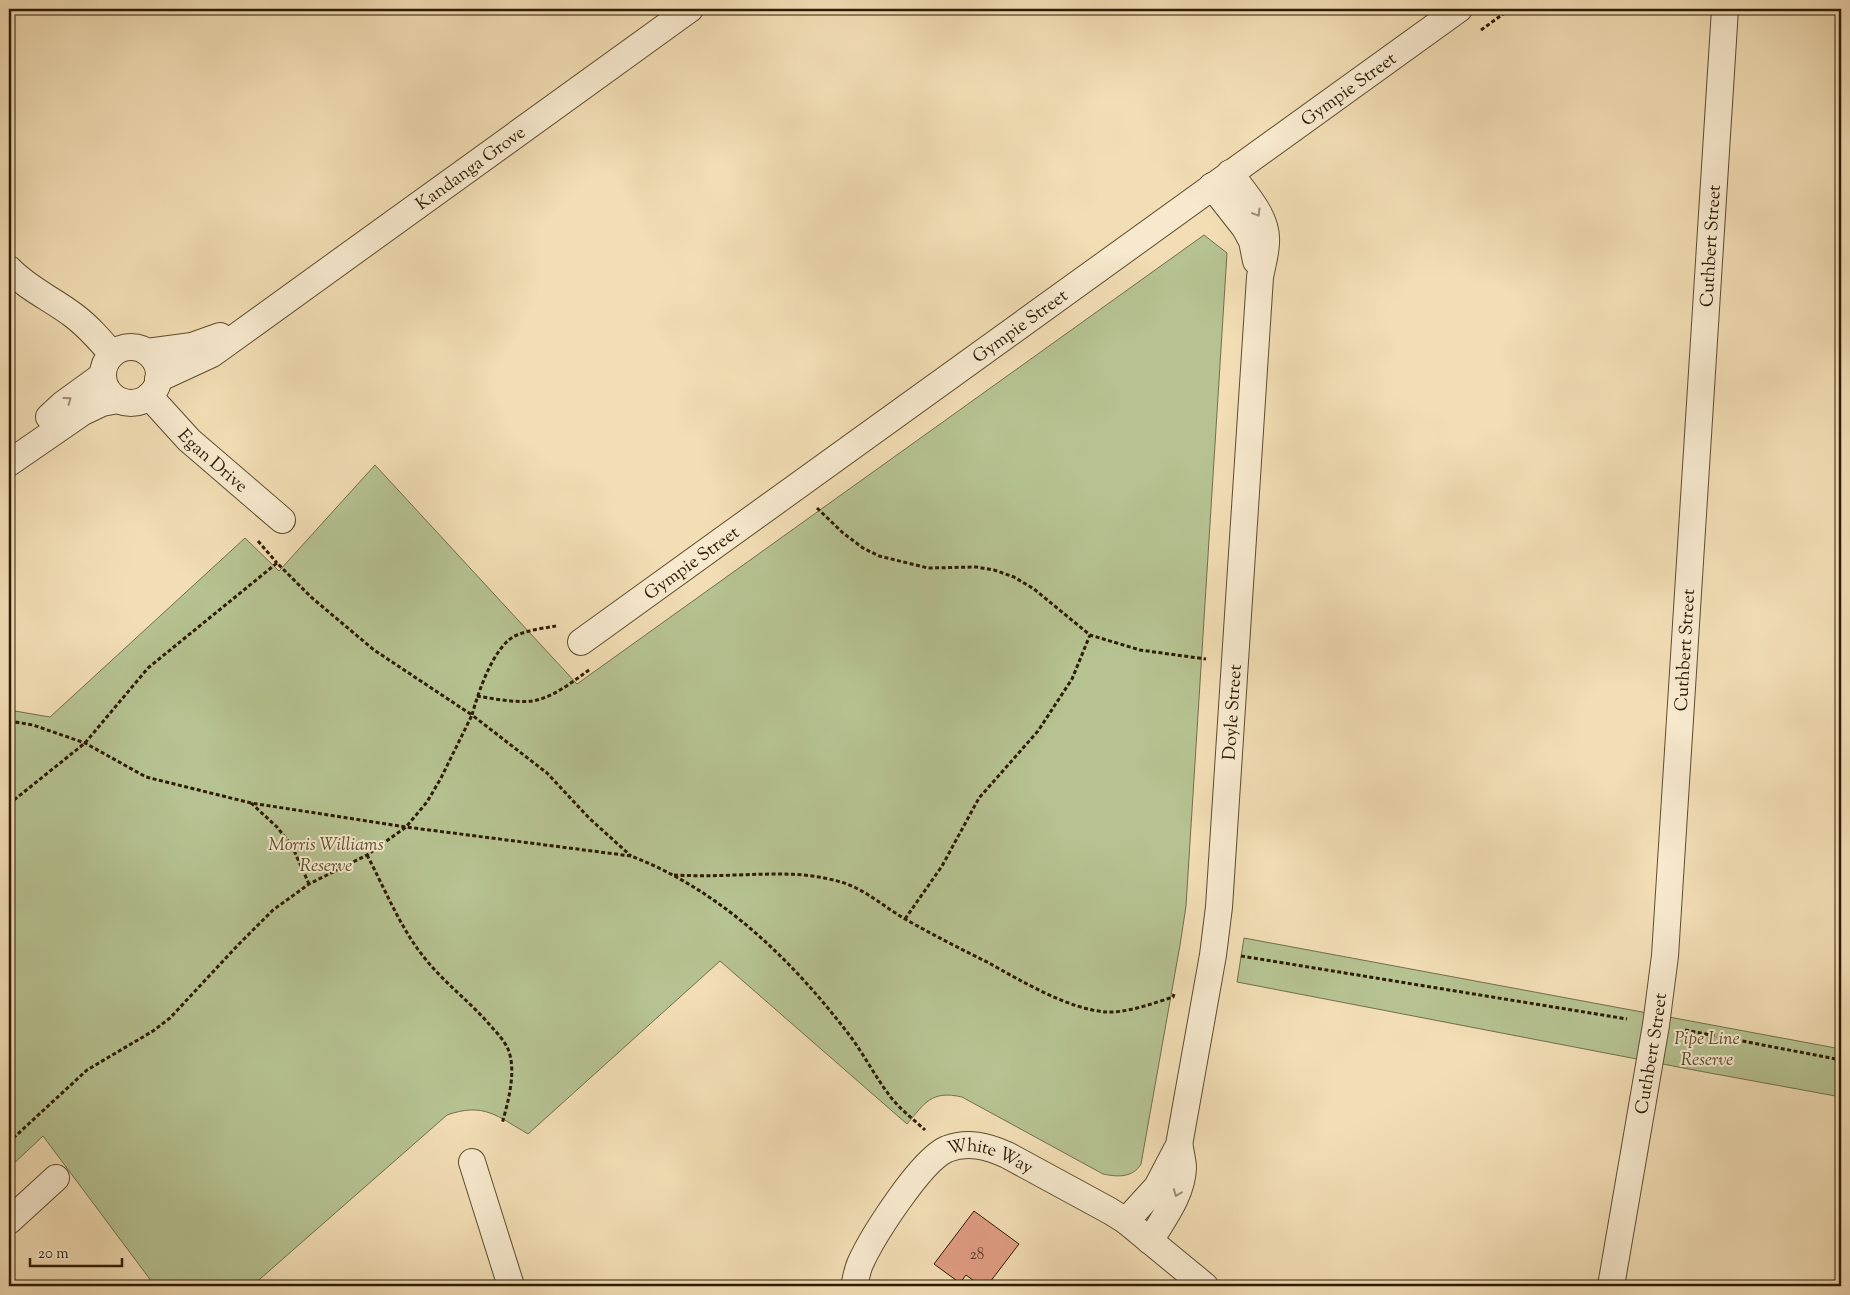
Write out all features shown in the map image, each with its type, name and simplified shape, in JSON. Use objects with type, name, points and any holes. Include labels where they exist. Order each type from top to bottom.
[{"type":"street","name":"Kandanga Grove","points":[[154,388],[212,354],[690,9]]},
{"type":"street","name":"Gympie Street","points":[[581,642],[1459,9]]},
{"type":"street","name":"Cuthbert Street","points":[[1611,1286],[1666,956],[1726,9]]},
{"type":"street","name":"Doyle Street","points":[[1126,1221],[1157,1187],[1179,1145],[1213,955],[1222,862],[1260,277],[1266,242],[1265,226],[1221,180]]},
{"type":"street","points":[[9,269],[20,281],[88,326],[108,365],[107,389],[118,400]]},
{"type":"street","name":"Kandanga Grove","points":[[147,352],[192,346],[250,327]]},
{"type":"street","points":[[129,347],[139,348],[147,352],[157,364],[154,388],[134,403],[118,400],[102,403],[83,412],[10,462],[33,432],[108,365],[120,349],[129,347]]},
{"type":"street","name":"Egan Drive","points":[[154,388],[189,440],[282,520]]},
{"type":"street","name":"White Way","points":[[854,1286],[860,1265],[885,1222],[924,1168],[937,1154],[960,1145],[976,1144],[1007,1154],[1126,1221],[1205,1286]]},
{"type":"street","name":"Doyle Street","points":[[1150,1241],[1174,1202],[1180,1187],[1183,1168],[1179,1145]]},
{"type":"street","points":[[472,1162],[511,1286]]},
{"type":"street","points":[[9,1221],[56,1178]]},
{"type":"path","points":[[818,508],[843,533],[862,548],[879,556],[928,568],[976,568],[994,570],[1014,577],[1034,589],[1090,635],[1109,642],[1158,654],[1235,662]]},
{"type":"path","points":[[9,804],[85,743],[148,668],[277,563],[311,597],[374,650],[472,715],[547,773],[589,818],[631,856]]},
{"type":"path","points":[[9,1142],[87,1070],[153,1031],[170,1018],[273,910],[309,884],[367,855],[406,827],[427,802],[442,778],[472,715],[478,693],[498,652],[516,635],[556,626]]},
{"type":"path","points":[[906,919],[942,866],[979,798],[1038,732],[1053,709],[1072,679],[1090,635]]},
{"type":"path","points":[[9,721],[33,725],[85,743],[146,777],[251,803],[406,827],[631,856],[674,875],[728,910],[783,959],[848,1032],[898,1106],[948,1149]]},
{"type":"path","points":[[251,803],[277,827],[292,846],[309,884]]},
{"type":"path","points":[[367,855],[411,939],[427,961],[483,1017],[507,1048],[511,1059],[511,1078],[502,1124]]},
{"type":"path","points":[[674,875],[803,874],[827,878],[849,885],[906,919],[1026,983],[1071,1004],[1098,1011],[1123,1011],[1173,998],[1175,988]]},
{"type":"path","points":[[1213,955],[1242,956],[1656,1025],[1841,1060]]},
{"type":"green space","name":"Morris Williams Reserve","points":[[1204,235],[1227,253],[1186,906],[1141,1164],[1138,1169],[1129,1174],[1119,1176],[1103,1174],[962,1097],[943,1095],[936,1097],[924,1104],[907,1124],[720,961],[528,1134],[490,1113],[471,1110],[447,1115],[252,1286],[155,1286],[43,1136],[9,1168],[9,710],[50,717],[245,538],[279,571],[375,465],[577,684]]},
{"type":"green space","name":"Pipe Line Reserve","points":[[1244,938],[1841,1049],[1841,1097],[1237,982]]},
{"type":"building","points":[[974,1211],[1019,1244],[987,1286],[981,1286],[966,1275],[960,1283],[934,1264]]}]
